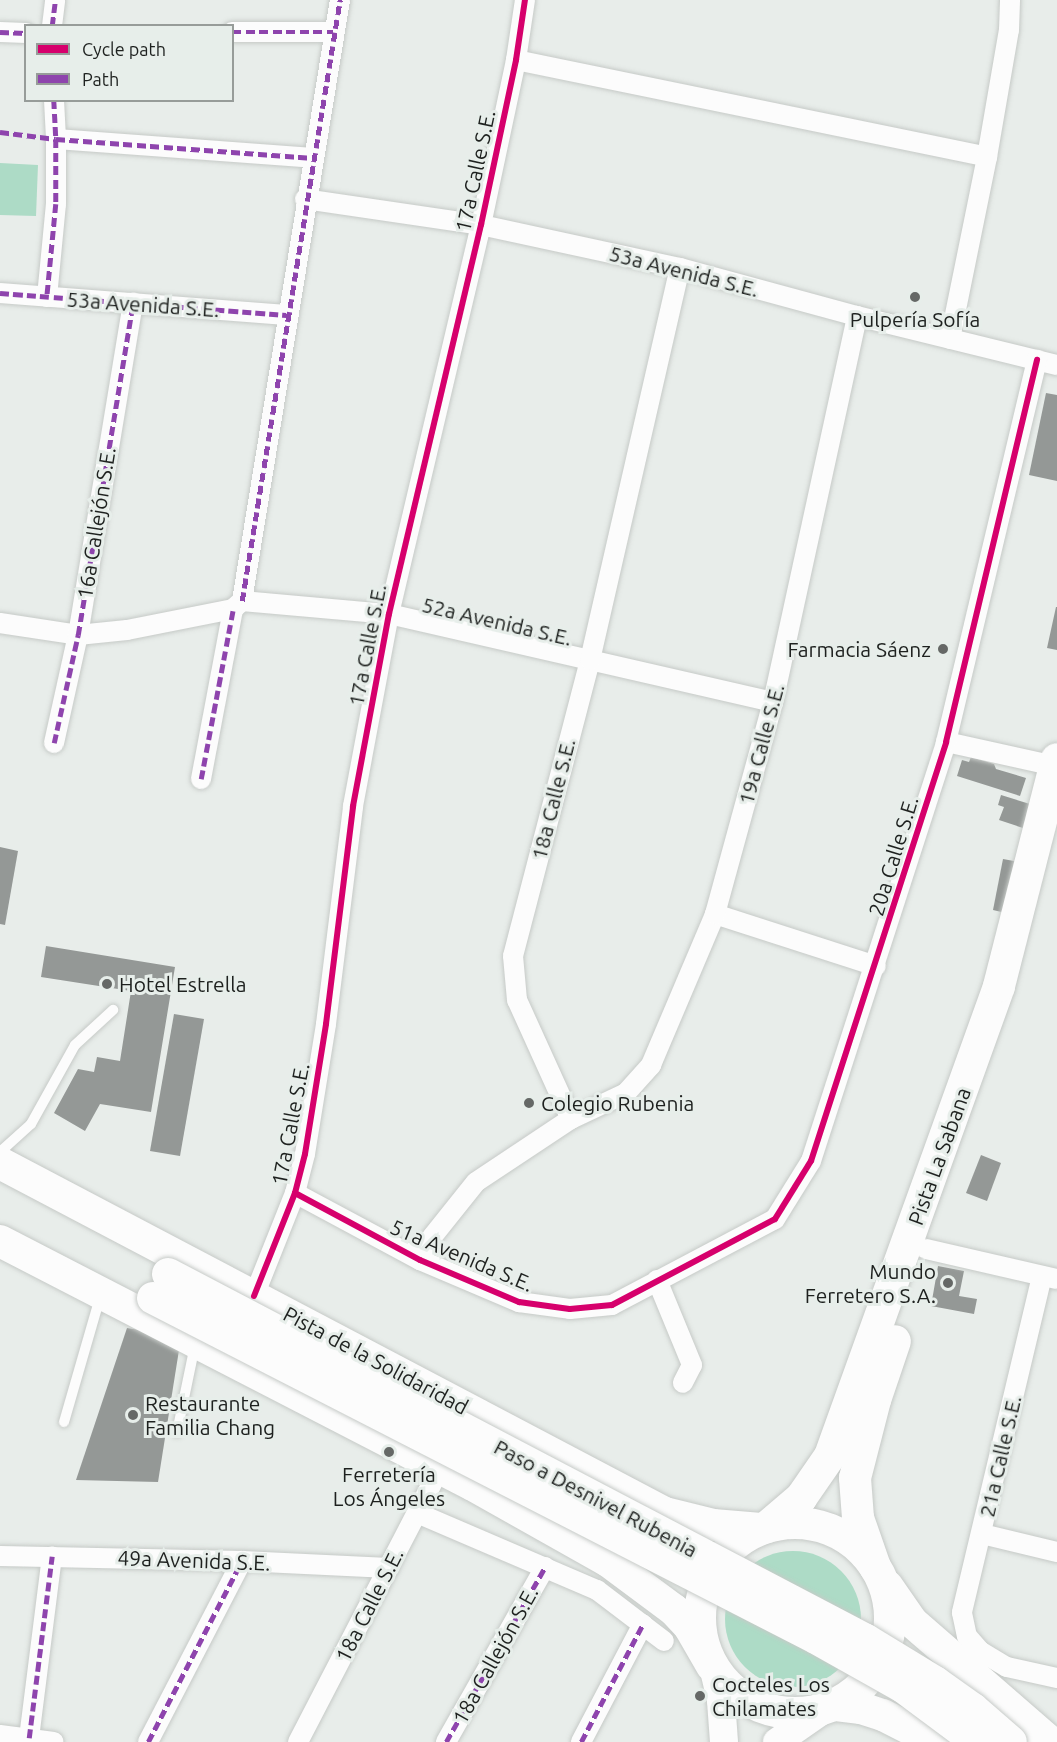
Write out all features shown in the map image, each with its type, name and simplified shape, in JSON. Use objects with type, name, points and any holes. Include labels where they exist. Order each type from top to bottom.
[{"type":"main road","name":"Pista La Sabana","points":[[764,1528],[801,1498],[830,1456],[999,986],[1056,763]]},
{"type":"main road","name":"Pista La Sabana","points":[[877,1570],[858,1518],[855,1478],[875,1400],[1016,989],[1057,840]]},
{"type":"main road","name":"Pista de la Solidaridad","points":[[0,1163],[665,1513],[713,1525],[764,1528]]},
{"type":"main road","points":[[0,1185],[161,1286]]},
{"type":"main road","points":[[0,1219],[161,1286]]},
{"type":"main road","points":[[0,1241],[440,1468],[608,1561],[665,1603],[689,1626],[713,1668],[735,1693],[762,1708],[793,1714],[830,1707],[883,1715],[931,1740]]},
{"type":"main road","name":"Paso a Desnivel Rubenia","points":[[161,1286],[843,1653],[903,1687],[977,1742]]},
{"type":"main road","name":"Paso a Desnivel Rubenia","points":[[161,1286],[866,1640],[944,1689],[1011,1742]]},
{"type":"main road","points":[[713,1668],[700,1629],[704,1590],[722,1556],[736,1543],[764,1528],[801,1523],[823,1527],[853,1542],[877,1570],[912,1622],[1050,1742]]},
{"type":"main road","points":[[830,1707],[864,1683],[884,1653],[890,1617],[888,1599],[877,1570]]},
{"type":"street","points":[[52,24],[55,0]]},
{"type":"street","points":[[201,779],[238,605],[340,0]]},
{"type":"street","name":"17a Calle S.E.","points":[[254,1296],[295,1193],[305,1154],[326,1024],[352,806],[389,614],[481,225],[516,60],[525,0]]},
{"type":"street","points":[[950,339],[987,157],[1009,30],[1010,0]]},
{"type":"street","points":[[0,32],[24,33]]},
{"type":"street","points":[[234,32],[333,32]]},
{"type":"street","points":[[516,60],[987,157]]},
{"type":"street","points":[[47,297],[56,204],[54,102]]},
{"type":"street","points":[[56,139],[313,158]]},
{"type":"street","name":"53a Avenida S.E.","points":[[305,199],[481,225],[680,268],[857,316],[1057,365]]},
{"type":"street","name":"18a Calle S.E.","points":[[571,1119],[518,1000],[513,956],[590,660],[680,268]]},
{"type":"street","name":"53a Avenida S.E.","points":[[0,294],[286,315]]},
{"type":"street","name":"16a Callejón S.E.","points":[[54,742],[78,635],[133,303]]},
{"type":"street","name":"19a Calle S.E.","points":[[571,1119],[626,1093],[651,1065],[715,914],[773,702],[857,316]]},
{"type":"street","name":"20a Calle S.E.","points":[[657,1280],[775,1219],[811,1161],[876,966],[946,742],[1036,360]]},
{"type":"street","name":"52a Avenida S.E.","points":[[0,623],[78,635],[127,630],[238,605],[389,614],[773,702]]},
{"type":"street","points":[[946,742],[1056,763]]},
{"type":"street","points":[[715,914],[876,966]]},
{"type":"street","points":[[420,1260],[432,1237],[476,1182],[571,1119]]},
{"type":"street","name":"51a Avenida S.E.","points":[[295,1193],[420,1260],[519,1302],[570,1309],[612,1305],[657,1280]]},
{"type":"street","points":[[926,1249],[1049,1278]]},
{"type":"street","name":"21a Calle S.E.","points":[[1049,1278],[962,1613],[967,1636],[980,1651],[1007,1667],[1057,1678]]},
{"type":"street","points":[[657,1280],[692,1365],[683,1383]]},
{"type":"street","name":"18a Calle S.E.","points":[[298,1742],[440,1468]]},
{"type":"street","points":[[417,1513],[597,1590],[664,1641]]},
{"type":"street","points":[[982,1534],[1057,1552]]},
{"type":"street","name":"49a Avenida S.E.","points":[[0,1556],[242,1561],[389,1568]]},
{"type":"street","points":[[29,1738],[52,1556]]},
{"type":"street","points":[[148,1742],[242,1561]]},
{"type":"street","name":"18a Callejón S.E.","points":[[446,1742],[545,1567]]},
{"type":"street","points":[[581,1742],[643,1624]]},
{"type":"street","points":[[713,1668],[721,1701],[724,1742]]},
{"type":"street","points":[[777,1742],[830,1707]]},
{"type":"street","points":[[0,1735],[54,1742]]},
{"type":"lane","points":[[0,1152],[31,1124],[75,1045],[113,1010]]},
{"type":"lane","points":[[64,1422],[101,1294]]},
{"type":"lane","points":[[177,1432],[196,1342]]},
{"type":"green space","points":[[0,163],[38,165],[36,216],[0,215]]},
{"type":"green space","points":[[793,1551],[819,1556],[831,1562],[841,1571],[850,1581],[856,1593],[861,1619],[856,1645],[850,1657],[841,1667],[831,1676],[819,1682],[793,1687],[767,1682],[755,1676],[745,1667],[736,1657],[730,1645],[725,1619],[730,1593],[736,1581],[745,1571],[755,1562],[767,1556]]},
{"type":"building","points":[[1046,393],[1057,395],[1057,481],[1029,475]]},
{"type":"building","points":[[1057,607],[1057,650],[1047,648]]},
{"type":"building","points":[[971,757],[994,764],[996,769],[1026,778],[1020,796],[957,776],[962,760],[969,762]]},
{"type":"building","points":[[1001,795],[1033,805],[1026,829],[999,820],[1004,807],[998,805]]},
{"type":"building","points":[[0,847],[18,851],[5,925],[0,924]]},
{"type":"building","points":[[1003,859],[1024,863],[1014,915],[993,910]]},
{"type":"building","points":[[46,946],[175,967],[151,1112],[100,1104],[85,1131],[54,1113],[78,1069],[94,1072],[97,1057],[120,1061],[131,991],[41,977]]},
{"type":"building","points":[[174,1014],[204,1019],[180,1156],[150,1151]]},
{"type":"building","points":[[981,1155],[1001,1163],[987,1201],[966,1193]]},
{"type":"building","name":"Mundo Ferretero S.A.","points":[[938,1266],[964,1271],[959,1296],[977,1299],[974,1314],[931,1306]]},
{"type":"building","name":"Restaurante Familia Chang","points":[[127,1328],[140,1330],[179,1350],[158,1482],[76,1480]]},
{"type":"marked path","points":[[52,24],[55,0]]},
{"type":"marked path","points":[[242,601],[340,0]]},
{"type":"marked path","points":[[0,32],[24,33]]},
{"type":"marked path","points":[[234,32],[333,32]]},
{"type":"marked path","points":[[54,102],[56,139],[313,158]]},
{"type":"marked path","points":[[0,132],[56,139],[56,204],[47,297]]},
{"type":"marked path","points":[[0,293],[286,315]]},
{"type":"marked path","points":[[54,743],[78,635],[133,303]]},
{"type":"marked path","points":[[201,779],[233,609]]},
{"type":"marked path","points":[[29,1738],[52,1556]]},
{"type":"marked path","points":[[148,1742],[242,1561]]},
{"type":"marked path","points":[[446,1742],[545,1567]]},
{"type":"marked path","points":[[581,1742],[643,1624]]},
{"type":"cycle path","points":[[254,1296],[295,1193],[305,1154],[326,1024],[353,806],[389,614],[481,225],[516,60],[525,0]]},
{"type":"cycle path","points":[[295,1193],[420,1260],[519,1302],[570,1309],[612,1305],[775,1219],[811,1161],[946,742],[1037,360]]},
{"type":"place","name":"Pulpería Sofía","points":[[915,297]]},
{"type":"place","name":"Farmacia Sáenz","points":[[943,649]]},
{"type":"place","name":"Hotel Estrella","points":[[107,984]]},
{"type":"place","name":"Colegio Rubenia","points":[[529,1103]]},
{"type":"place","name":"Mundo Ferretero S.A.","points":[[948,1283]]},
{"type":"place","name":"Restaurante Familia Chang","points":[[133,1415]]},
{"type":"place","name":"Ferretería Los Ángeles","points":[[389,1452]]},
{"type":"place","name":"Cocteles Los Chilamates","points":[[700,1696]]}]
